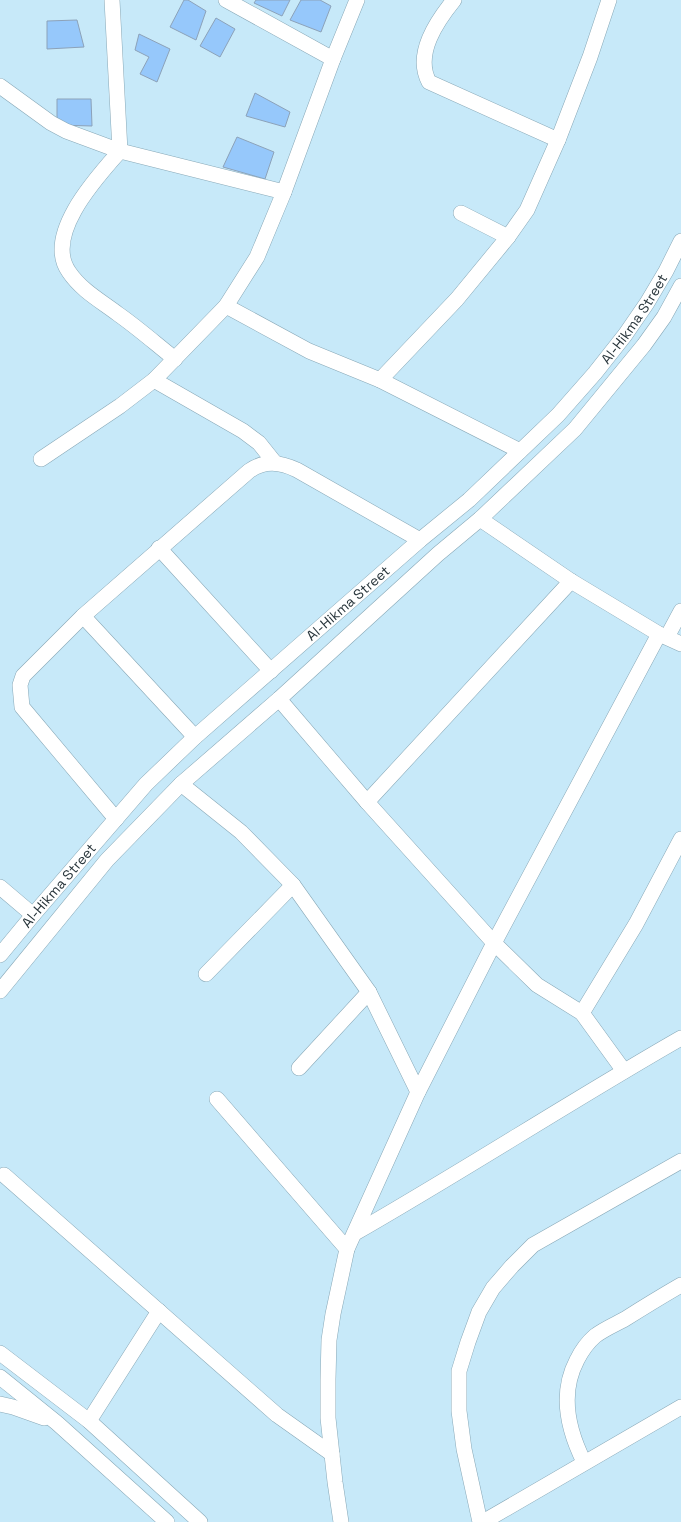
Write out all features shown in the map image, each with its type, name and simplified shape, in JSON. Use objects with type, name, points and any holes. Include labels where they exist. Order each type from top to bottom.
[{"type":"street","points":[[112,0],[120,151],[95,179],[68,223],[63,245],[64,258],[68,271],[90,294],[120,315],[175,359]]},
{"type":"street","points":[[226,0],[333,59]]},
{"type":"street","points":[[41,460],[120,406],[154,380],[226,306],[257,257],[284,192],[357,0]]},
{"type":"street","points":[[454,0],[434,29],[426,48],[424,72],[428,82],[558,140]]},
{"type":"street","points":[[380,380],[458,299],[508,237],[527,210],[558,140],[590,57],[609,0]]},
{"type":"street","points":[[0,86],[52,124],[66,131],[120,151],[284,192]]},
{"type":"street","points":[[461,213],[508,237]]},
{"type":"street","name":"Al-Hikma Street","points":[[0,955],[146,784],[195,737],[420,540],[469,500],[558,415],[625,335],[652,295],[681,241]]},
{"type":"street","name":"Al-Hikma Street","points":[[0,991],[107,860],[181,784],[279,699],[576,430],[644,346],[664,317],[681,286]]},
{"type":"street","points":[[226,306],[309,350],[380,380],[520,451]]},
{"type":"street","points":[[154,380],[243,431],[259,443],[275,463]]},
{"type":"street","points":[[116,819],[22,707],[20,685],[23,676],[83,616],[248,471],[261,464],[275,463],[297,470],[420,540]]},
{"type":"street","points":[[480,518],[571,581],[663,636],[681,644]]},
{"type":"street","points":[[159,548],[271,671]]},
{"type":"street","points":[[367,802],[571,581]]},
{"type":"street","points":[[341,1522],[328,1418],[328,1379],[330,1340],[338,1286],[347,1249],[418,1092],[494,943],[663,636],[681,611]]},
{"type":"street","points":[[83,616],[195,737]]},
{"type":"street","points":[[279,699],[367,802],[494,943],[537,985],[582,1013],[624,1071]]},
{"type":"street","points":[[181,784],[240,832],[293,885],[368,992],[418,1092]]},
{"type":"street","points":[[582,1013],[636,924],[681,839]]},
{"type":"street","points":[[206,974],[293,885]]},
{"type":"street","points":[[0,887],[33,915]]},
{"type":"street","points":[[299,1068],[368,992]]},
{"type":"street","points":[[355,1233],[681,1038]]},
{"type":"street","points":[[216,1099],[347,1249]]},
{"type":"street","points":[[680,1412],[584,1462],[482,1522],[464,1449],[459,1411],[460,1371],[479,1312],[493,1288],[533,1246],[681,1161]]},
{"type":"street","points":[[4,1175],[277,1415],[332,1454]]},
{"type":"street","points":[[584,1462],[569,1426],[566,1404],[567,1385],[572,1368],[581,1352],[595,1336],[681,1285]]},
{"type":"street","points":[[89,1421],[159,1311]]},
{"type":"street","points":[[0,1353],[89,1421],[200,1522]]},
{"type":"street","points":[[0,1378],[57,1422],[167,1522]]},
{"type":"street","points":[[0,1404],[57,1422]]},
{"type":"building","points":[[184,0],[188,0],[206,11],[196,40],[170,27]]},
{"type":"building","points":[[256,0],[290,0],[282,16],[254,3]]},
{"type":"building","points":[[301,0],[320,0],[331,6],[321,32],[290,20]]},
{"type":"building","points":[[216,18],[235,29],[220,57],[200,46]]},
{"type":"building","points":[[77,20],[84,47],[47,49],[47,21]]},
{"type":"building","points":[[139,34],[170,49],[157,82],[140,74],[149,57],[135,50]]},
{"type":"building","points":[[255,93],[290,112],[285,127],[246,116]]},
{"type":"building","points":[[57,99],[91,99],[92,126],[57,125]]},
{"type":"building","points":[[237,137],[274,152],[265,179],[223,167]]}]
